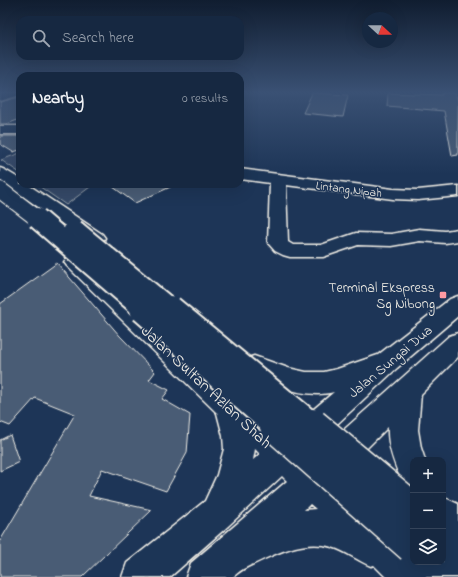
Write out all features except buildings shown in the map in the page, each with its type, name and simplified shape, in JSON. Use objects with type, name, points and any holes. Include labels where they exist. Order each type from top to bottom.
[{"type":"main road","points":[[0,130],[16,130]]},
{"type":"main road","points":[[0,172],[16,183]]},
{"type":"main road","name":"Lintang Nipah","points":[[244,175],[407,195],[458,191]]},
{"type":"main road","name":"Jalan Sultan Azlan Shah","points":[[0,176],[16,188]]},
{"type":"main road","points":[[278,180],[278,243],[282,248],[290,251],[323,251],[356,239],[391,240],[419,236],[445,237],[458,235]]},
{"type":"main road","name":"Jalan Sultan Azlan Shah","points":[[17,188],[68,225],[99,250],[410,508]]},
{"type":"main road","points":[[23,188],[112,251],[254,366],[410,488]]},
{"type":"main road","name":"Jalan Sultan Azlan Shah","points":[[0,190],[87,260],[410,558]]},
{"type":"main road","name":"Jalan Sultan Azlan Shah","points":[[0,197],[24,215],[310,482],[410,559]]},
{"type":"main road","name":"Jalan Sungai Dua","points":[[141,577],[216,514],[388,361],[458,304]]},
{"type":"main road","points":[[217,566],[310,482],[458,342]]},
{"type":"main road","points":[[254,366],[296,380],[311,383],[323,383],[388,361]]},
{"type":"main road","points":[[408,390],[401,434],[404,451],[410,464]]},
{"type":"main road","points":[[216,514],[232,477],[237,459],[239,441],[229,405]]},
{"type":"main road","points":[[446,516],[458,526]]},
{"type":"main road","points":[[217,566],[294,530],[308,527],[325,528],[410,560]]},
{"type":"main road","points":[[446,538],[458,548]]},
{"type":"main road","name":"Jalan Sultan Azlan Shah","points":[[421,565],[447,577]]},
{"type":"shaded area","points":[[16,154],[16,170],[1,160]]},
{"type":"shaded area","points":[[42,188],[89,188],[66,205]]},
{"type":"place","name":"Terminal Ekspress Sg Nibong","points":[[443,295]]}]
